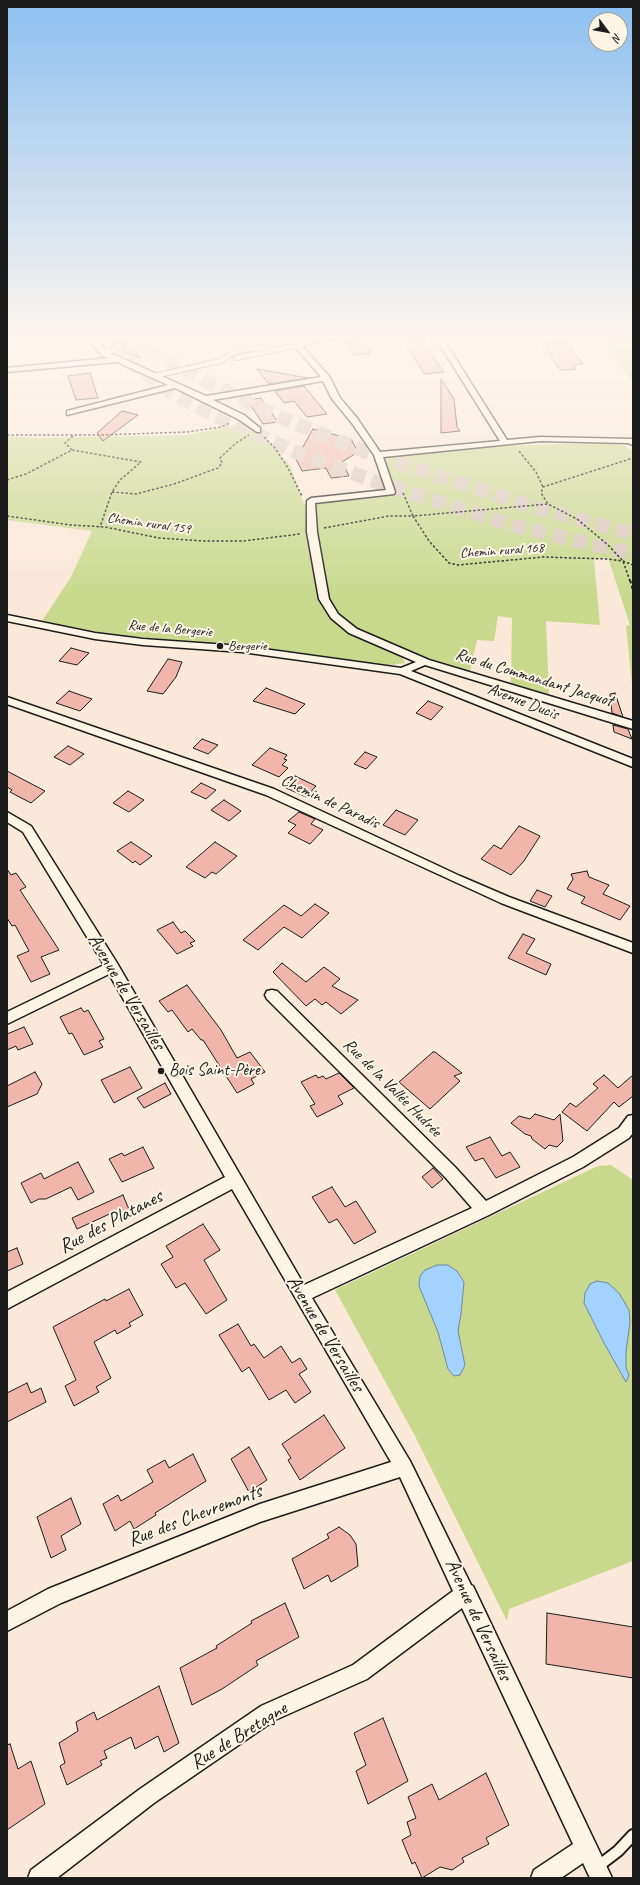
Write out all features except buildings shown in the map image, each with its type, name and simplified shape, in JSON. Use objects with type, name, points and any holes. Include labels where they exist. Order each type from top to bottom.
[{"type":"street","points":[[251,425],[257,430]]},
{"type":"street","points":[[311,501],[392,492],[378,455],[357,425]]},
{"type":"street","points":[[496,425],[507,441]]},
{"type":"street","points":[[378,455],[507,441],[540,439],[630,441],[633,443]]},
{"type":"street","name":"Rue du Commandant Jacquot","points":[[311,501],[312,532],[324,599],[334,616],[353,632],[425,662],[633,725]]},
{"type":"street","name":"Rue de la Bergerie","points":[[7,618],[95,636],[242,649],[402,671],[425,662]]},
{"type":"street","name":"Avenue Ducis","points":[[402,671],[633,762]]},
{"type":"street","name":"Chemin de Paradis","points":[[7,700],[270,792],[456,879],[505,900],[633,948]]},
{"type":"street","name":"Avenue de Versailles","points":[[7,816],[26,829],[112,966],[301,1295],[404,1467],[466,1593],[598,1873]]},
{"type":"street","points":[[7,1018],[112,966]]},
{"type":"street","name":"Rue de la Vallée Hudrée","points":[[272,995],[450,1172],[484,1210]]},
{"type":"street","points":[[301,1295],[484,1210],[578,1162],[624,1133],[633,1121]]},
{"type":"street","name":"Rue des Platanes","points":[[7,1300],[234,1180]]},
{"type":"street","name":"Rue des Chevremonts","points":[[7,1621],[55,1596],[260,1513],[404,1467]]},
{"type":"street","name":"Rue de Bretagne","points":[[39,1878],[147,1796],[268,1713],[360,1672],[466,1593]]},
{"type":"street","points":[[542,1878],[586,1848]]},
{"type":"lane","points":[[598,1873],[633,1835]]},
{"type":"path","points":[[7,434],[74,435],[187,432],[221,427],[225,425]]},
{"type":"path","points":[[112,492],[136,494],[174,484],[218,468],[222,463],[220,458],[236,442],[257,430],[275,448],[288,468],[304,500],[311,501]]},
{"type":"path","points":[[74,435],[65,443],[72,450],[140,462],[120,480],[112,492],[100,526]]},
{"type":"path","points":[[507,441],[532,467],[544,487]]},
{"type":"path","points":[[7,480],[26,474],[72,450]]},
{"type":"path","points":[[633,458],[544,487],[541,493],[548,504],[577,519],[594,535],[608,545],[623,561],[633,590]]},
{"type":"path","name":"Chemin rural 168","points":[[392,492],[402,492],[413,516],[429,541],[449,563],[458,565],[543,558],[623,561]]},
{"type":"path","points":[[312,532],[334,525],[389,516],[413,516],[511,506],[548,504]]},
{"type":"path","name":"Chemin rural 159","points":[[7,516],[71,525],[100,526],[159,538],[204,541],[243,542],[312,532]]},
{"type":"path","points":[[623,561],[633,565]]},
{"type":"green space","points":[[236,425],[249,425],[261,434],[290,465],[304,504],[397,494],[385,457],[503,446],[600,443],[623,445],[633,451],[633,694],[626,626],[630,625],[608,558],[594,559],[600,625],[546,621],[549,695],[511,684],[512,618],[498,616],[494,641],[477,640],[470,671],[349,633],[403,658],[405,663],[382,666],[239,646],[114,635],[42,621],[71,577],[92,531],[7,520],[7,436],[38,438],[186,435]]},
{"type":"green space","points":[[611,1165],[633,1180],[633,1561],[509,1609],[507,1621],[415,1436],[335,1290],[598,1166]]},
{"type":"water","points":[[437,1265],[448,1265],[457,1271],[464,1282],[458,1331],[465,1365],[460,1375],[454,1376],[448,1369],[438,1332],[419,1286],[420,1276],[425,1270]]},
{"type":"water","points":[[597,1281],[608,1283],[619,1293],[629,1310],[630,1322],[626,1352],[626,1368],[629,1375],[626,1382],[584,1303],[585,1293],[590,1284]]},
{"type":"tunnel","points":[[236,425],[293,451],[377,482],[512,525],[633,554]]},
{"type":"tunnel","points":[[299,425],[366,452],[527,505],[633,534]]},
{"type":"place","name":"Bergerie","points":[[220,646]]},
{"type":"place","name":"Bois Saint-Père","points":[[161,1071]]}]
